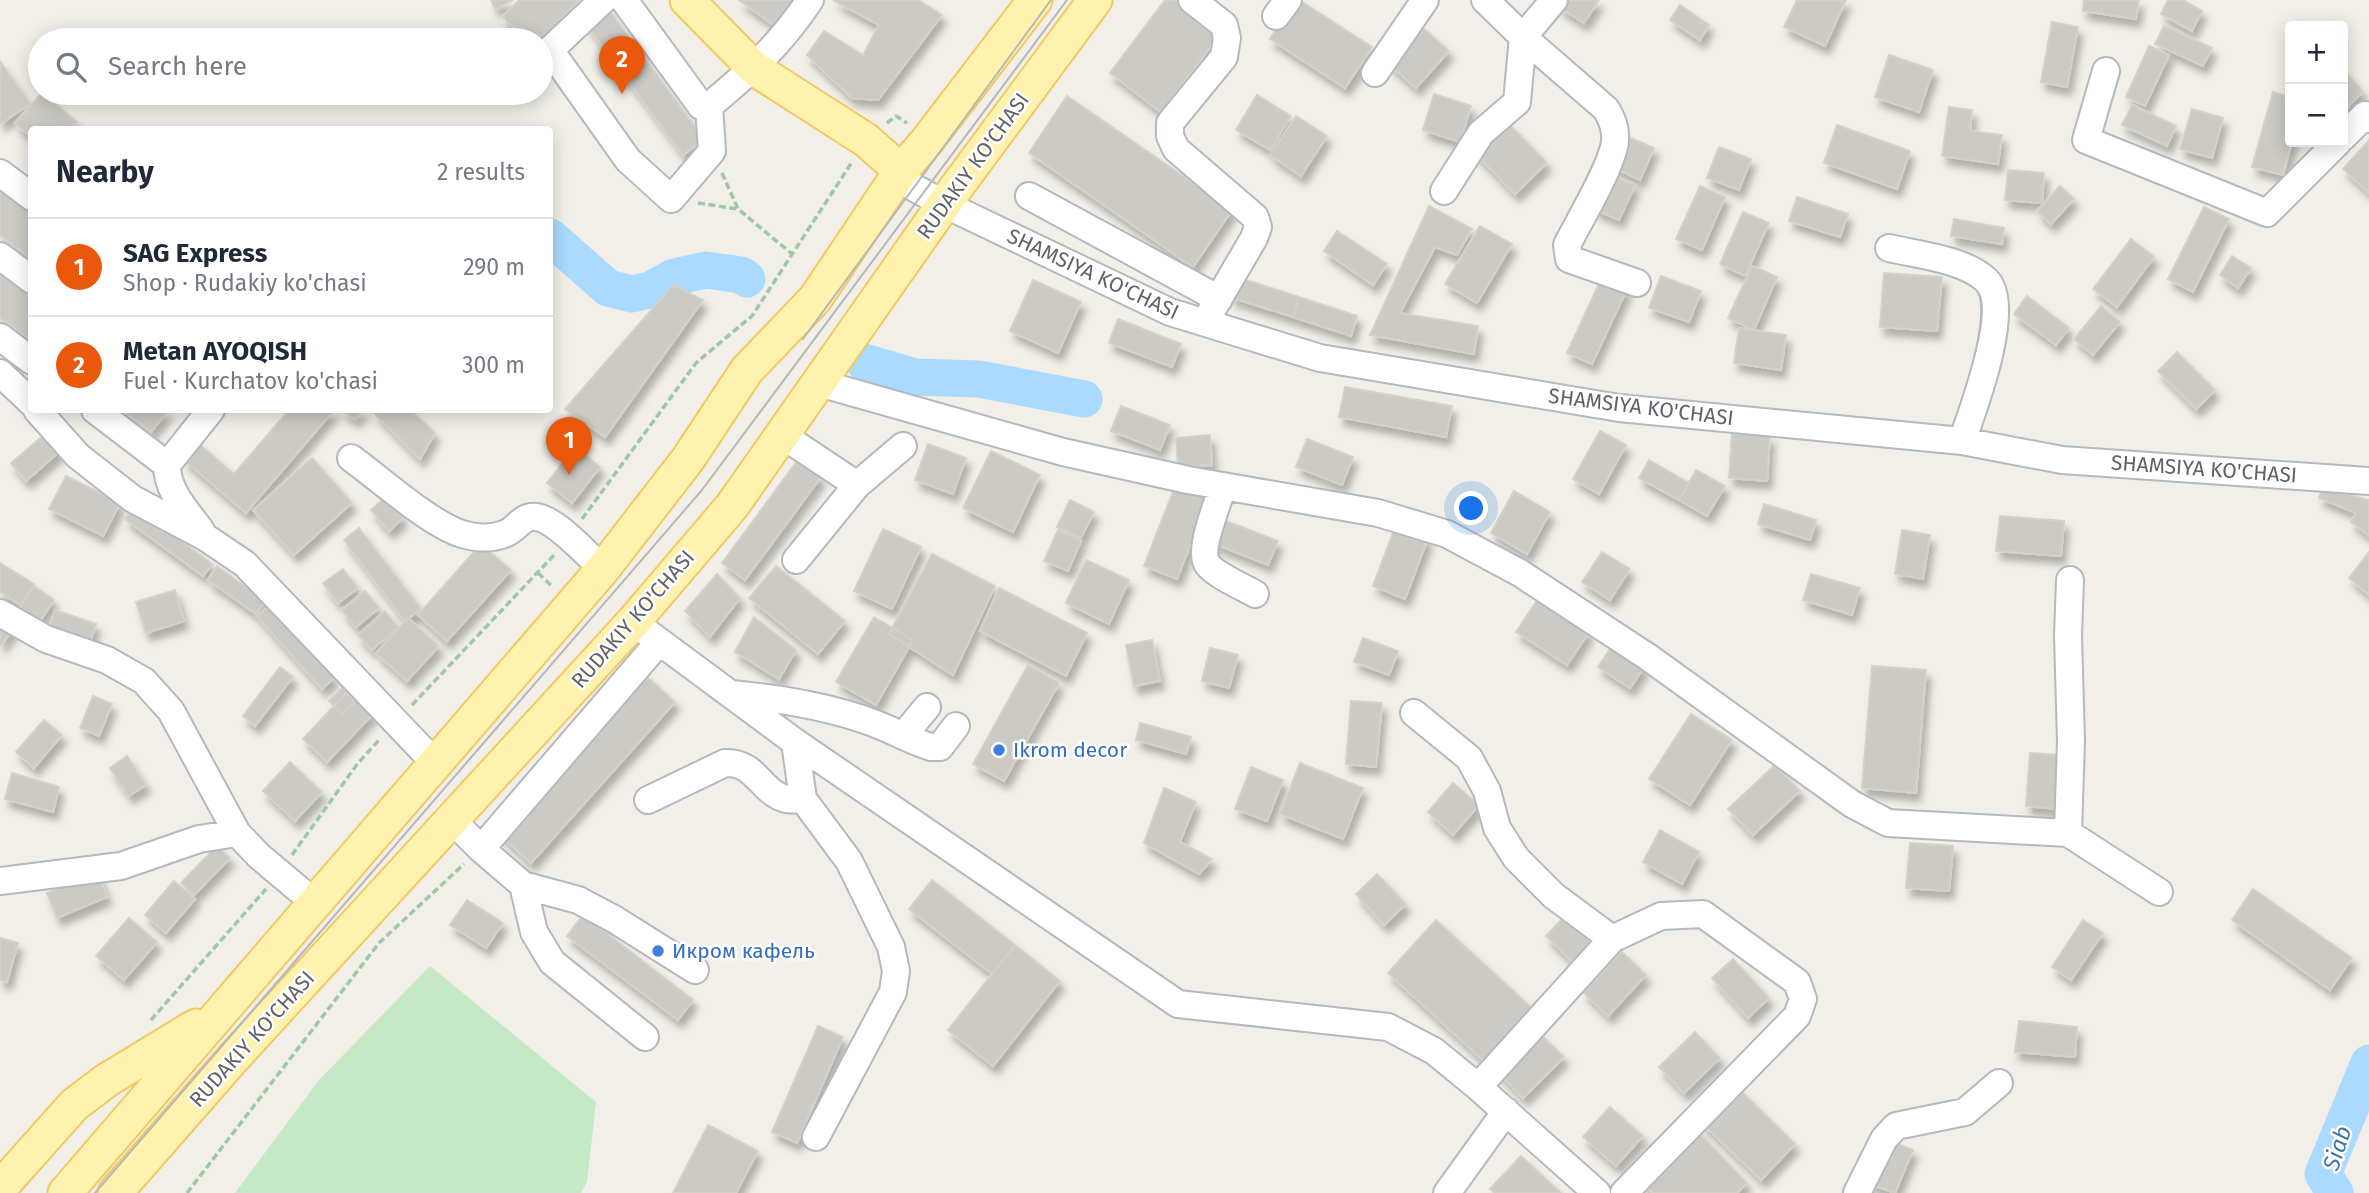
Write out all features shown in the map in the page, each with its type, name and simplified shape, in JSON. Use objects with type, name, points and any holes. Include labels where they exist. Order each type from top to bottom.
[{"type":"main road","points":[[687,0],[755,69],[866,140],[901,171]]},
{"type":"main road","name":"RUDAKIY KO'CHASI","points":[[65,1193],[603,569],[688,458],[747,370],[815,299],[901,171],[1035,0]]},
{"type":"main road","name":"RUDAKIY KO'CHASI","points":[[115,1193],[235,1056],[633,622],[732,506],[944,204],[1095,0]]},
{"type":"main road","points":[[0,1188],[74,1105],[107,1080],[222,1011]]},
{"type":"main road","points":[[142,1193],[235,1056]]},
{"type":"street","points":[[553,47],[603,0]]},
{"type":"street","points":[[624,0],[701,106],[709,106],[755,69],[791,30],[810,0]]},
{"type":"street","points":[[1192,0],[1224,25],[1227,38],[1224,57],[1170,123],[1170,136],[1176,149],[1255,217],[1258,227],[1205,322]]},
{"type":"street","points":[[1375,73],[1425,0]]},
{"type":"street","points":[[1485,0],[1522,37],[1606,109],[1614,121],[1615,141],[1610,160],[1567,245],[1569,259],[1637,283]]},
{"type":"street","points":[[1444,191],[1481,133],[1517,102],[1522,37],[1554,0]]},
{"type":"street","points":[[553,54],[628,160],[671,199],[712,151],[709,106]]},
{"type":"street","points":[[2106,71],[2086,140],[2267,214],[2334,147]]},
{"type":"street","points":[[2348,133],[2365,115],[2369,119]]},
{"type":"street","name":"SHAMSIYA KO'CHASI","points":[[901,171],[913,187],[944,204],[1170,312],[1320,358],[1619,408],[1962,442],[2062,460],[2369,481]]},
{"type":"street","points":[[0,173],[28,194]]},
{"type":"street","points":[[1029,196],[1219,299]]},
{"type":"street","points":[[1889,248],[1965,266],[1989,281],[1997,307],[1987,369],[1962,442]]},
{"type":"street","points":[[0,256],[28,277]]},
{"type":"street","points":[[0,337],[28,358]]},
{"type":"street","points":[[0,373],[28,399]]},
{"type":"street","points":[[820,383],[1063,452],[1223,486],[1378,513],[1447,534],[1520,573],[1648,657],[1852,804],[1888,823],[2068,833],[2159,892]]},
{"type":"street","points":[[40,413],[78,456],[133,499],[205,537],[246,564],[435,763]]},
{"type":"street","points":[[99,413],[167,465]]},
{"type":"street","points":[[205,413],[167,465],[167,476],[171,489],[205,537]]},
{"type":"street","points":[[782,435],[857,485]]},
{"type":"street","points":[[796,560],[857,485],[903,446]]},
{"type":"street","points":[[351,458],[438,523],[460,533],[480,538],[506,534],[525,518],[534,516],[546,520],[569,537],[603,569]]},
{"type":"street","points":[[1223,486],[1205,548],[1205,558],[1209,566],[1255,594]]},
{"type":"street","points":[[2068,833],[2071,741],[2068,636],[2070,580]]},
{"type":"street","points":[[0,613],[46,639],[107,660],[144,681],[171,710],[237,833],[315,903]]},
{"type":"street","points":[[633,622],[795,742],[1178,1004],[1388,1027],[1434,1051],[1598,1193]]},
{"type":"street","points":[[481,849],[659,642]]},
{"type":"street","points":[[730,694],[786,699],[880,725],[931,747],[940,747],[957,726]]},
{"type":"street","points":[[903,736],[927,707]]},
{"type":"street","points":[[1414,713],[1469,758],[1487,791],[1497,828],[1516,858],[1554,897],[1612,940]]},
{"type":"street","points":[[795,742],[803,799],[849,861],[891,947],[896,971],[893,992],[816,1137]]},
{"type":"street","points":[[648,800],[725,763],[737,762],[746,766],[772,791],[786,799],[803,799]]},
{"type":"street","points":[[452,820],[523,885],[578,900],[614,919],[695,970]]},
{"type":"street","points":[[0,881],[121,866],[199,839],[237,833]]},
{"type":"street","points":[[523,885],[534,932],[552,962],[645,1037]]},
{"type":"street","points":[[1478,1087],[1612,940],[1661,916],[1703,914],[1797,982],[1803,999],[1797,1016],[1624,1193]]},
{"type":"street","points":[[1857,1193],[1884,1139],[1896,1126],[1965,1112],[1999,1083]]},
{"type":"street","points":[[1447,1193],[1506,1111]]},
{"type":"path","points":[[712,151],[738,209],[792,254]]},
{"type":"path","points":[[671,199],[738,209]]},
{"type":"path","points":[[187,1193],[379,943],[481,849]]},
{"type":"path","points":[[151,1020],[279,873]]},
{"type":"green space","points":[[430,966],[596,1102],[587,1182],[581,1193],[235,1193],[319,1080]]},
{"type":"building","points":[[491,0],[513,0],[495,9]]},
{"type":"building","points":[[519,0],[579,0],[553,28],[515,28],[503,17]]},
{"type":"building","points":[[739,0],[794,0],[775,26]]},
{"type":"building","points":[[833,0],[918,0],[942,15],[878,100],[852,98],[807,55],[824,31],[863,55],[879,25]]},
{"type":"building","points":[[1165,0],[1177,0],[1221,33],[1161,112],[1110,73]]},
{"type":"building","points":[[1295,0],[1372,47],[1345,88],[1270,39]]},
{"type":"building","points":[[1563,0],[1599,0],[1584,23],[1559,7]]},
{"type":"building","points":[[1797,0],[1846,0],[1825,46],[1784,27]]},
{"type":"building","points":[[2084,0],[2139,0],[2136,19],[2083,11]]},
{"type":"building","points":[[2168,0],[2183,0],[2202,11],[2192,31],[2161,14]]},
{"type":"building","points":[[1680,5],[1709,25],[1700,40],[1670,20]]},
{"type":"building","points":[[606,6],[704,139],[683,155],[585,22]]},
{"type":"building","points":[[2052,22],[2078,27],[2067,87],[2041,82]]},
{"type":"building","points":[[1421,26],[1449,51],[1416,88],[1388,63]]},
{"type":"building","points":[[2164,26],[2212,48],[2203,66],[2155,44]]},
{"type":"building","points":[[2149,46],[2169,55],[2145,106],[2126,97]]},
{"type":"building","points":[[1889,55],[1933,70],[1919,112],[1875,97]]},
{"type":"building","points":[[0,61],[28,105],[0,124]]},
{"type":"building","points":[[2348,75],[2363,92],[2348,106]]},
{"type":"building","points":[[2273,92],[2285,96],[2285,147],[2291,147],[2283,175],[2252,167]]},
{"type":"building","points":[[1434,94],[1471,106],[1460,142],[1423,130]]},
{"type":"building","points":[[1257,95],[1291,116],[1270,150],[1236,130]]},
{"type":"building","points":[[1067,96],[1232,210],[1193,267],[1029,153]]},
{"type":"building","points":[[31,105],[56,105],[77,122],[74,126],[28,126],[28,134],[15,123]]},
{"type":"building","points":[[2132,105],[2176,126],[2167,146],[2122,125]]},
{"type":"building","points":[[1949,107],[1972,110],[1970,131],[2002,135],[1998,164],[1942,156]]},
{"type":"building","points":[[2192,109],[2223,118],[2212,158],[2180,149]]},
{"type":"building","points":[[1296,116],[1327,136],[1301,176],[1270,155]]},
{"type":"building","points":[[1506,121],[1547,163],[1515,194],[1474,152]]},
{"type":"building","points":[[1837,125],[1910,151],[1897,189],[1824,163]]},
{"type":"building","points":[[1626,136],[1654,148],[1640,180],[1612,167]]},
{"type":"building","points":[[2369,140],[2369,193],[2343,169]]},
{"type":"building","points":[[1719,147],[1751,159],[1739,190],[1707,178]]},
{"type":"building","points":[[2008,170],[2044,173],[2042,203],[2005,200]]},
{"type":"building","points":[[1608,173],[1635,185],[1619,220],[1592,208]]},
{"type":"building","points":[[0,185],[28,207],[28,256],[0,235]]},
{"type":"building","points":[[1700,186],[1725,197],[1702,250],[1676,239]]},
{"type":"building","points":[[2060,186],[2074,199],[2051,224],[2037,211]]},
{"type":"building","points":[[1797,197],[1848,214],[1840,237],[1789,221]]},
{"type":"building","points":[[1429,206],[1472,229],[1457,255],[1435,247],[1400,313],[1478,326],[1474,354],[1370,335]]},
{"type":"building","points":[[2204,207],[2229,219],[2193,292],[2168,279]]},
{"type":"building","points":[[1743,212],[1769,223],[1745,276],[1720,264]]},
{"type":"building","points":[[1954,219],[2004,228],[2002,244],[1951,236]]},
{"type":"building","points":[[1480,226],[1512,244],[1477,303],[1445,284]]},
{"type":"building","points":[[1337,231],[1387,264],[1373,285],[1324,251]]},
{"type":"building","points":[[2131,239],[2154,257],[2117,307],[2093,289]]},
{"type":"building","points":[[2232,256],[2251,268],[2238,288],[2220,275]]},
{"type":"building","points":[[1752,266],[1777,277],[1754,330],[1728,318]]},
{"type":"building","points":[[0,267],[28,287],[28,338],[0,318]]},
{"type":"building","points":[[1884,273],[1942,277],[1937,331],[1880,327]]},
{"type":"building","points":[[1661,276],[1701,291],[1689,322],[1649,308]]},
{"type":"building","points":[[1237,277],[1299,297],[1293,317],[1230,297]]},
{"type":"building","points":[[1602,277],[1627,289],[1592,364],[1567,353]]},
{"type":"building","points":[[1033,280],[1081,302],[1058,353],[1010,331]]},
{"type":"building","points":[[673,285],[703,300],[605,437],[565,409]]},
{"type":"building","points":[[2027,296],[2069,328],[2056,345],[2014,314]]},
{"type":"building","points":[[1299,297],[1357,316],[1351,336],[1293,317]]},
{"type":"building","points":[[2101,306],[2120,322],[2093,355],[2074,339]]},
{"type":"building","points":[[1118,319],[1181,344],[1172,367],[1109,343]]},
{"type":"building","points":[[1739,328],[1786,335],[1781,370],[1734,363]]},
{"type":"building","points":[[2177,352],[2215,390],[2196,409],[2158,371]]},
{"type":"building","points":[[1345,387],[1452,406],[1446,437],[1339,417]]},
{"type":"building","points":[[1121,406],[1170,425],[1160,450],[1111,431]]},
{"type":"building","points":[[126,413],[166,413],[151,432]]},
{"type":"building","points":[[286,413],[331,413],[246,513],[184,460],[198,443],[234,474]]},
{"type":"building","points":[[346,413],[360,413],[355,419]]},
{"type":"building","points":[[413,413],[435,433],[420,459],[375,414]]},
{"type":"building","points":[[52,428],[67,445],[26,481],[11,463]]},
{"type":"building","points":[[1600,431],[1626,445],[1599,494],[1573,479]]},
{"type":"building","points":[[1732,433],[1770,436],[1767,481],[1729,478]]},
{"type":"building","points":[[1210,435],[1212,465],[1178,467],[1176,438]]},
{"type":"building","points":[[1307,439],[1353,457],[1342,485],[1296,467]]},
{"type":"building","points":[[928,444],[966,458],[953,494],[915,480]]},
{"type":"building","points":[[575,447],[600,467],[572,503],[547,483]]},
{"type":"building","points":[[991,451],[1040,475],[1013,532],[963,508]]},
{"type":"building","points":[[312,458],[352,503],[294,555],[253,510]]},
{"type":"building","points":[[798,460],[821,477],[745,580],[722,563]]},
{"type":"building","points":[[1649,460],[1689,483],[1679,500],[1639,478]]},
{"type":"building","points":[[1696,470],[1725,486],[1707,516],[1679,500]]},
{"type":"building","points":[[66,476],[120,503],[103,536],[49,509]]},
{"type":"building","points":[[1176,484],[1209,497],[1177,579],[1144,566]]},
{"type":"building","points":[[2323,488],[2369,500],[2369,536],[2351,522],[2356,513],[2319,498]]},
{"type":"building","points":[[1514,491],[1550,512],[1527,554],[1491,533]]},
{"type":"building","points":[[385,497],[403,518],[389,531],[371,510]]},
{"type":"building","points":[[1070,500],[1094,512],[1081,538],[1057,527]]},
{"type":"building","points":[[1764,504],[1816,520],[1810,540],[1758,524]]},
{"type":"building","points":[[134,506],[212,564],[203,576],[125,519]]},
{"type":"building","points":[[2000,516],[2064,521],[2061,556],[1996,551]]},
{"type":"building","points":[[1221,519],[1278,541],[1268,565],[1212,543]]},
{"type":"building","points":[[1396,525],[1428,538],[1405,599],[1373,586]]},
{"type":"building","points":[[359,528],[421,609],[405,621],[344,540]]},
{"type":"building","points":[[883,529],[921,547],[892,609],[854,591]]},
{"type":"building","points":[[1058,530],[1081,541],[1068,571],[1044,561]]},
{"type":"building","points":[[1902,530],[1930,535],[1923,579],[1895,574]]},
{"type":"building","points":[[481,544],[511,570],[447,641],[418,615]]},
{"type":"building","points":[[1602,552],[1630,569],[1610,600],[1582,582]]},
{"type":"building","points":[[2369,552],[2369,595],[2349,578]]},
{"type":"building","points":[[932,554],[995,586],[953,675],[889,634]]},
{"type":"building","points":[[1086,560],[1129,580],[1109,624],[1066,603]]},
{"type":"building","points":[[0,563],[34,584],[21,605],[0,592]]},
{"type":"building","points":[[217,566],[265,601],[256,614],[208,580]]},
{"type":"building","points":[[776,566],[845,621],[818,654],[749,598]]},
{"type":"building","points":[[343,569],[358,588],[338,603],[323,583]]},
{"type":"building","points":[[717,574],[740,598],[710,637],[685,611]]},
{"type":"building","points":[[1811,574],[1860,588],[1852,615],[1803,600]]},
{"type":"building","points":[[34,586],[54,600],[38,624],[18,610]]},
{"type":"building","points":[[999,588],[1087,633],[1066,676],[980,631]]},
{"type":"building","points":[[175,590],[184,621],[146,633],[136,602]]},
{"type":"building","points":[[365,591],[379,608],[356,627],[342,610]]},
{"type":"building","points":[[1538,599],[1589,632],[1567,665],[1516,632]]},
{"type":"building","points":[[270,605],[334,678],[322,689],[257,616]]},
{"type":"building","points":[[55,610],[96,624],[90,642],[49,628]]},
{"type":"building","points":[[385,611],[398,627],[372,650],[358,635]]},
{"type":"building","points":[[754,617],[796,650],[779,679],[735,652]]},
{"type":"building","points":[[874,617],[913,640],[876,705],[836,682]]},
{"type":"building","points":[[408,618],[439,646],[407,681],[376,653]]},
{"type":"building","points":[[0,619],[13,630],[0,646]]},
{"type":"building","points":[[1363,638],[1398,651],[1389,675],[1354,662]]},
{"type":"building","points":[[1152,640],[1160,681],[1134,686],[1126,645]]},
{"type":"building","points":[[1612,646],[1644,667],[1630,688],[1598,667]]},
{"type":"building","points":[[1210,648],[1238,655],[1229,688],[1202,681]]},
{"type":"building","points":[[1028,665],[1059,683],[1004,781],[973,764]]},
{"type":"building","points":[[1872,666],[1926,670],[1916,793],[1862,788]]},
{"type":"building","points":[[280,667],[293,677],[255,726],[243,716]]},
{"type":"building","points":[[643,673],[675,702],[531,863],[499,834]]},
{"type":"building","points":[[342,688],[355,702],[342,714],[329,701]]},
{"type":"building","points":[[349,690],[373,714],[327,762],[303,739]]},
{"type":"building","points":[[93,696],[112,704],[99,736],[80,728]]},
{"type":"building","points":[[1351,701],[1382,703],[1376,767],[1346,764]]},
{"type":"building","points":[[1691,714],[1732,740],[1690,805],[1649,779]]},
{"type":"building","points":[[44,720],[62,735],[34,768],[16,752]]},
{"type":"building","points":[[1140,723],[1191,737],[1186,754],[1136,740]]},
{"type":"building","points":[[2030,753],[2061,755],[2057,809],[2026,806]]},
{"type":"building","points":[[127,756],[146,785],[129,796],[110,768]]},
{"type":"building","points":[[290,762],[322,792],[295,821],[263,791]]},
{"type":"building","points":[[1300,763],[1363,788],[1343,839],[1280,814]]},
{"type":"building","points":[[1775,765],[1800,791],[1753,835],[1728,809]]},
{"type":"building","points":[[1251,767],[1283,780],[1267,821],[1235,809]]},
{"type":"building","points":[[12,773],[59,787],[53,812],[5,799]]},
{"type":"building","points":[[1453,783],[1479,805],[1453,835],[1428,812]]},
{"type":"building","points":[[1164,788],[1196,802],[1180,842],[1212,859],[1199,874],[1144,843]]},
{"type":"building","points":[[1660,830],[1699,852],[1682,884],[1643,862]]},
{"type":"building","points":[[1910,843],[1953,846],[1949,891],[1906,888]]},
{"type":"building","points":[[217,846],[230,858],[194,895],[181,883]]},
{"type":"building","points":[[97,872],[107,897],[57,918],[47,893]]},
{"type":"building","points":[[1377,874],[1406,904],[1384,925],[1356,894]]},
{"type":"building","points":[[932,880],[1015,945],[992,974],[909,909]]},
{"type":"building","points":[[174,881],[195,899],[166,933],[145,915]]},
{"type":"building","points":[[2253,889],[2352,958],[2330,990],[2232,920]]},
{"type":"building","points":[[467,900],[503,923],[486,948],[450,925]]},
{"type":"building","points":[[583,915],[693,1000],[678,1020],[567,936]]},
{"type":"building","points":[[1566,915],[1593,941],[1573,962],[1546,936]]},
{"type":"building","points":[[129,918],[157,942],[124,980],[96,956]]},
{"type":"building","points":[[1436,920],[1534,1010],[1486,1063],[1388,973]]},
{"type":"building","points":[[2083,920],[2103,933],[2071,980],[2052,967]]},
{"type":"building","points":[[0,938],[18,943],[7,982],[0,980]]},
{"type":"building","points":[[1015,945],[1060,981],[993,1066],[948,1030]]},
{"type":"building","points":[[1622,952],[1646,975],[1608,1016],[1583,992]]},
{"type":"building","points":[[1733,959],[1769,998],[1748,1018],[1712,978]]},
{"type":"building","points":[[2019,1021],[2077,1027],[2075,1057],[2015,1052]]},
{"type":"building","points":[[818,1026],[843,1037],[797,1143],[772,1132]]},
{"type":"building","points":[[1537,1031],[1564,1057],[1523,1098],[1497,1071]]},
{"type":"building","points":[[1695,1032],[1720,1058],[1684,1093],[1659,1067]]},
{"type":"building","points":[[1736,1086],[1795,1144],[1761,1180],[1701,1122]]},
{"type":"building","points":[[1610,1107],[1643,1136],[1616,1166],[1583,1137]]},
{"type":"building","points":[[708,1125],[758,1151],[736,1193],[673,1193]]},
{"type":"building","points":[[1694,1128],[1747,1183],[1737,1193],[1653,1193],[1640,1180]]},
{"type":"building","points":[[1885,1139],[1913,1150],[1895,1193],[1867,1183]]},
{"type":"building","points":[[1521,1156],[1561,1193],[1495,1193],[1490,1189]]},
{"type":"waterway","points":[[553,240],[608,288],[632,294],[650,290],[674,277],[706,270],[741,275],[747,279]]},
{"type":"waterway","points":[[864,362],[915,377],[979,379],[1084,399]]},
{"type":"waterway","name":"Siab","points":[[2335,1193],[2323,1174],[2369,1063]]},
{"type":"tram line","points":[[803,339],[1051,0]]},
{"type":"tram line","points":[[95,1193],[702,490],[1067,0]]},
{"type":"place","name":"Metan AYOQISH","points":[[622,94]]},
{"type":"place","name":"SAG Express","points":[[569,475]]},
{"type":"place","name":"Ikrom decor","points":[[999,750]]},
{"type":"place","name":"Икром кафель","points":[[658,951]]}]
